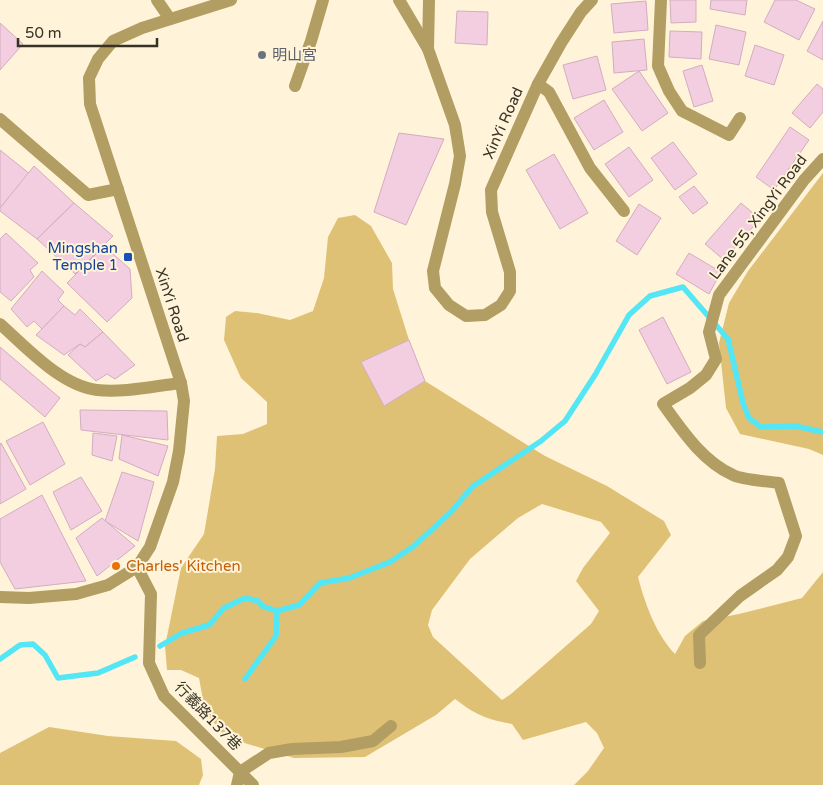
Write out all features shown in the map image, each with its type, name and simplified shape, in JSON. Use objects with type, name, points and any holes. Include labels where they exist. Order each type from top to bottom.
[{"type":"street","points":[[157,0],[170,19]]},
{"type":"street","name":"XinYi Road","points":[[0,597],[30,598],[76,594],[108,584],[137,567],[150,547],[173,482],[179,452],[184,401],[181,383],[90,104],[89,78],[98,59],[114,41],[142,28],[232,0]]},
{"type":"street","points":[[295,86],[323,0]]},
{"type":"street","name":"XinYi Road","points":[[399,0],[428,49],[455,125],[460,156],[456,184],[433,271],[435,288],[449,305],[466,316],[485,315],[501,306],[510,291],[510,272],[492,212],[491,190],[538,84],[561,42],[581,12],[592,0]]},
{"type":"street","points":[[428,49],[429,0]]},
{"type":"street","points":[[661,0],[658,66],[669,91],[682,111],[729,135],[740,118]]},
{"type":"street","points":[[538,84],[549,92],[590,168],[611,197],[624,211]]},
{"type":"street","points":[[0,119],[88,195],[118,189]]},
{"type":"street","name":"Lane 55, XingYi Road","points":[[700,662],[699,635],[740,596],[777,570],[788,557],[796,536],[779,483],[734,476],[712,461],[691,441],[662,404],[690,388],[706,375],[716,359],[709,332],[720,295],[804,180],[823,159]]},
{"type":"street","points":[[0,324],[53,370],[72,383],[96,390],[115,390],[181,383]]},
{"type":"street","name":"行義路137巷","points":[[137,567],[151,594],[149,663],[164,696],[253,785]]},
{"type":"street","points":[[237,785],[240,772],[269,753],[292,749],[341,747],[373,741],[391,726]]},
{"type":"shaded area","points":[[823,173],[823,455],[809,449],[740,434],[726,408],[719,343],[729,303],[748,271]]},
{"type":"shaded area","points":[[355,215],[371,226],[392,263],[393,289],[409,340],[361,362],[384,405],[425,381],[545,456],[607,486],[664,521],[671,535],[638,577],[652,618],[662,637],[675,654],[685,636],[703,621],[802,598],[823,572],[823,785],[574,785],[588,771],[604,748],[597,733],[586,722],[523,740],[512,724],[482,716],[455,699],[436,715],[365,757],[294,758],[225,737],[205,711],[199,678],[181,670],[167,670],[165,646],[181,568],[204,534],[215,469],[217,436],[243,434],[267,424],[267,402],[241,378],[224,340],[226,317],[235,311],[257,313],[290,320],[313,311],[324,278],[328,237],[338,218]],"holes":[[[542,504],[601,522],[610,533],[583,568],[576,581],[599,611],[591,624],[502,700],[433,637],[428,625],[432,610],[470,559],[518,518]]]},
{"type":"shaded area","points":[[49,727],[108,736],[176,741],[201,759],[203,775],[199,785],[0,785],[0,753]]},
{"type":"building","points":[[670,0],[696,0],[696,22],[671,23]]},
{"type":"building","points":[[711,0],[747,0],[745,15],[710,9]]},
{"type":"building","points":[[775,0],[796,0],[815,9],[799,40],[764,22]]},
{"type":"building","points":[[646,1],[648,30],[614,33],[611,4]]},
{"type":"building","points":[[457,11],[488,12],[487,45],[455,43]]},
{"type":"building","points":[[823,21],[823,60],[807,51]]},
{"type":"building","points":[[0,23],[23,44],[0,70]]},
{"type":"building","points":[[716,25],[746,32],[739,65],[709,59]]},
{"type":"building","points":[[670,31],[702,32],[701,59],[669,57]]},
{"type":"building","points":[[644,39],[647,70],[614,73],[612,42]]},
{"type":"building","points":[[755,45],[784,55],[774,85],[745,76]]},
{"type":"building","points":[[597,56],[606,90],[573,99],[563,65]]},
{"type":"building","points":[[702,65],[713,101],[694,107],[683,71]]},
{"type":"building","points":[[639,71],[668,113],[642,131],[612,89]]},
{"type":"building","points":[[817,84],[823,89],[823,112],[810,128],[792,113]]},
{"type":"building","points":[[604,100],[623,132],[594,150],[574,118]]},
{"type":"building","points":[[790,127],[809,140],[774,190],[756,177]]},
{"type":"building","points":[[399,133],[444,139],[406,225],[374,212]]},
{"type":"building","points":[[673,142],[697,174],[675,190],[651,158]]},
{"type":"building","points":[[629,147],[653,180],[629,197],[605,164]]},
{"type":"building","points":[[0,150],[30,174],[0,208]]},
{"type":"building","points":[[554,154],[588,213],[560,229],[526,170]]},
{"type":"building","points":[[34,166],[74,203],[37,239],[0,211],[0,208]]},
{"type":"building","points":[[694,186],[708,203],[693,214],[679,197]]},
{"type":"building","points":[[74,203],[113,236],[75,274],[37,239]]},
{"type":"building","points":[[741,203],[760,219],[724,260],[705,244]]},
{"type":"building","points":[[639,204],[661,218],[637,255],[616,241]]},
{"type":"building","points":[[6,233],[38,263],[30,270],[34,277],[11,301],[0,292],[0,239]]},
{"type":"building","points":[[104,246],[130,269],[132,298],[107,322],[67,283]]},
{"type":"building","points":[[689,253],[721,272],[709,294],[676,274]]},
{"type":"building","points":[[42,271],[64,292],[58,300],[64,306],[42,329],[34,321],[27,327],[11,309]]},
{"type":"building","points":[[64,306],[75,315],[80,309],[103,332],[85,347],[80,344],[64,355],[36,335]]},
{"type":"building","points":[[663,317],[691,372],[667,384],[639,330]]},
{"type":"building","points":[[103,332],[135,365],[115,379],[107,374],[96,381],[68,355],[80,344],[85,347]]},
{"type":"building","points":[[409,340],[425,381],[384,406],[361,362]]},
{"type":"building","points":[[0,347],[60,398],[45,417],[0,379]]},
{"type":"building","points":[[80,410],[167,411],[168,440],[81,430]]},
{"type":"building","points":[[43,422],[65,464],[30,485],[6,441]]},
{"type":"building","points":[[93,433],[117,436],[112,461],[92,455]]},
{"type":"building","points":[[122,435],[168,446],[158,476],[119,459]]},
{"type":"building","points":[[0,444],[26,489],[0,504]]},
{"type":"building","points":[[122,472],[154,482],[138,541],[105,521]]},
{"type":"building","points":[[81,477],[102,511],[71,530],[53,492]]},
{"type":"building","points":[[42,495],[86,581],[15,589],[0,562],[0,519]]},
{"type":"building","points":[[102,518],[135,546],[97,576],[76,538]]},
{"type":"waterway","points":[[160,646],[182,633],[209,625],[224,608],[245,598],[258,601],[262,606],[277,611],[299,605],[320,583],[349,578],[390,562],[414,546],[451,512],[472,487],[541,441],[565,421],[595,375],[629,315],[650,296],[683,287],[728,339],[743,403],[749,418],[761,427],[795,426],[823,432]]},
{"type":"waterway","points":[[245,679],[276,636],[277,611]]},
{"type":"waterway","points":[[0,659],[20,645],[33,644],[45,655],[58,678],[98,673],[135,657]]},
{"type":"place","name":"明山宮","points":[[262,55]]},
{"type":"place","name":"Mingshan Temple 1","points":[[128,257]]},
{"type":"place","name":"Charles' Kitchen","points":[[116,566]]}]
